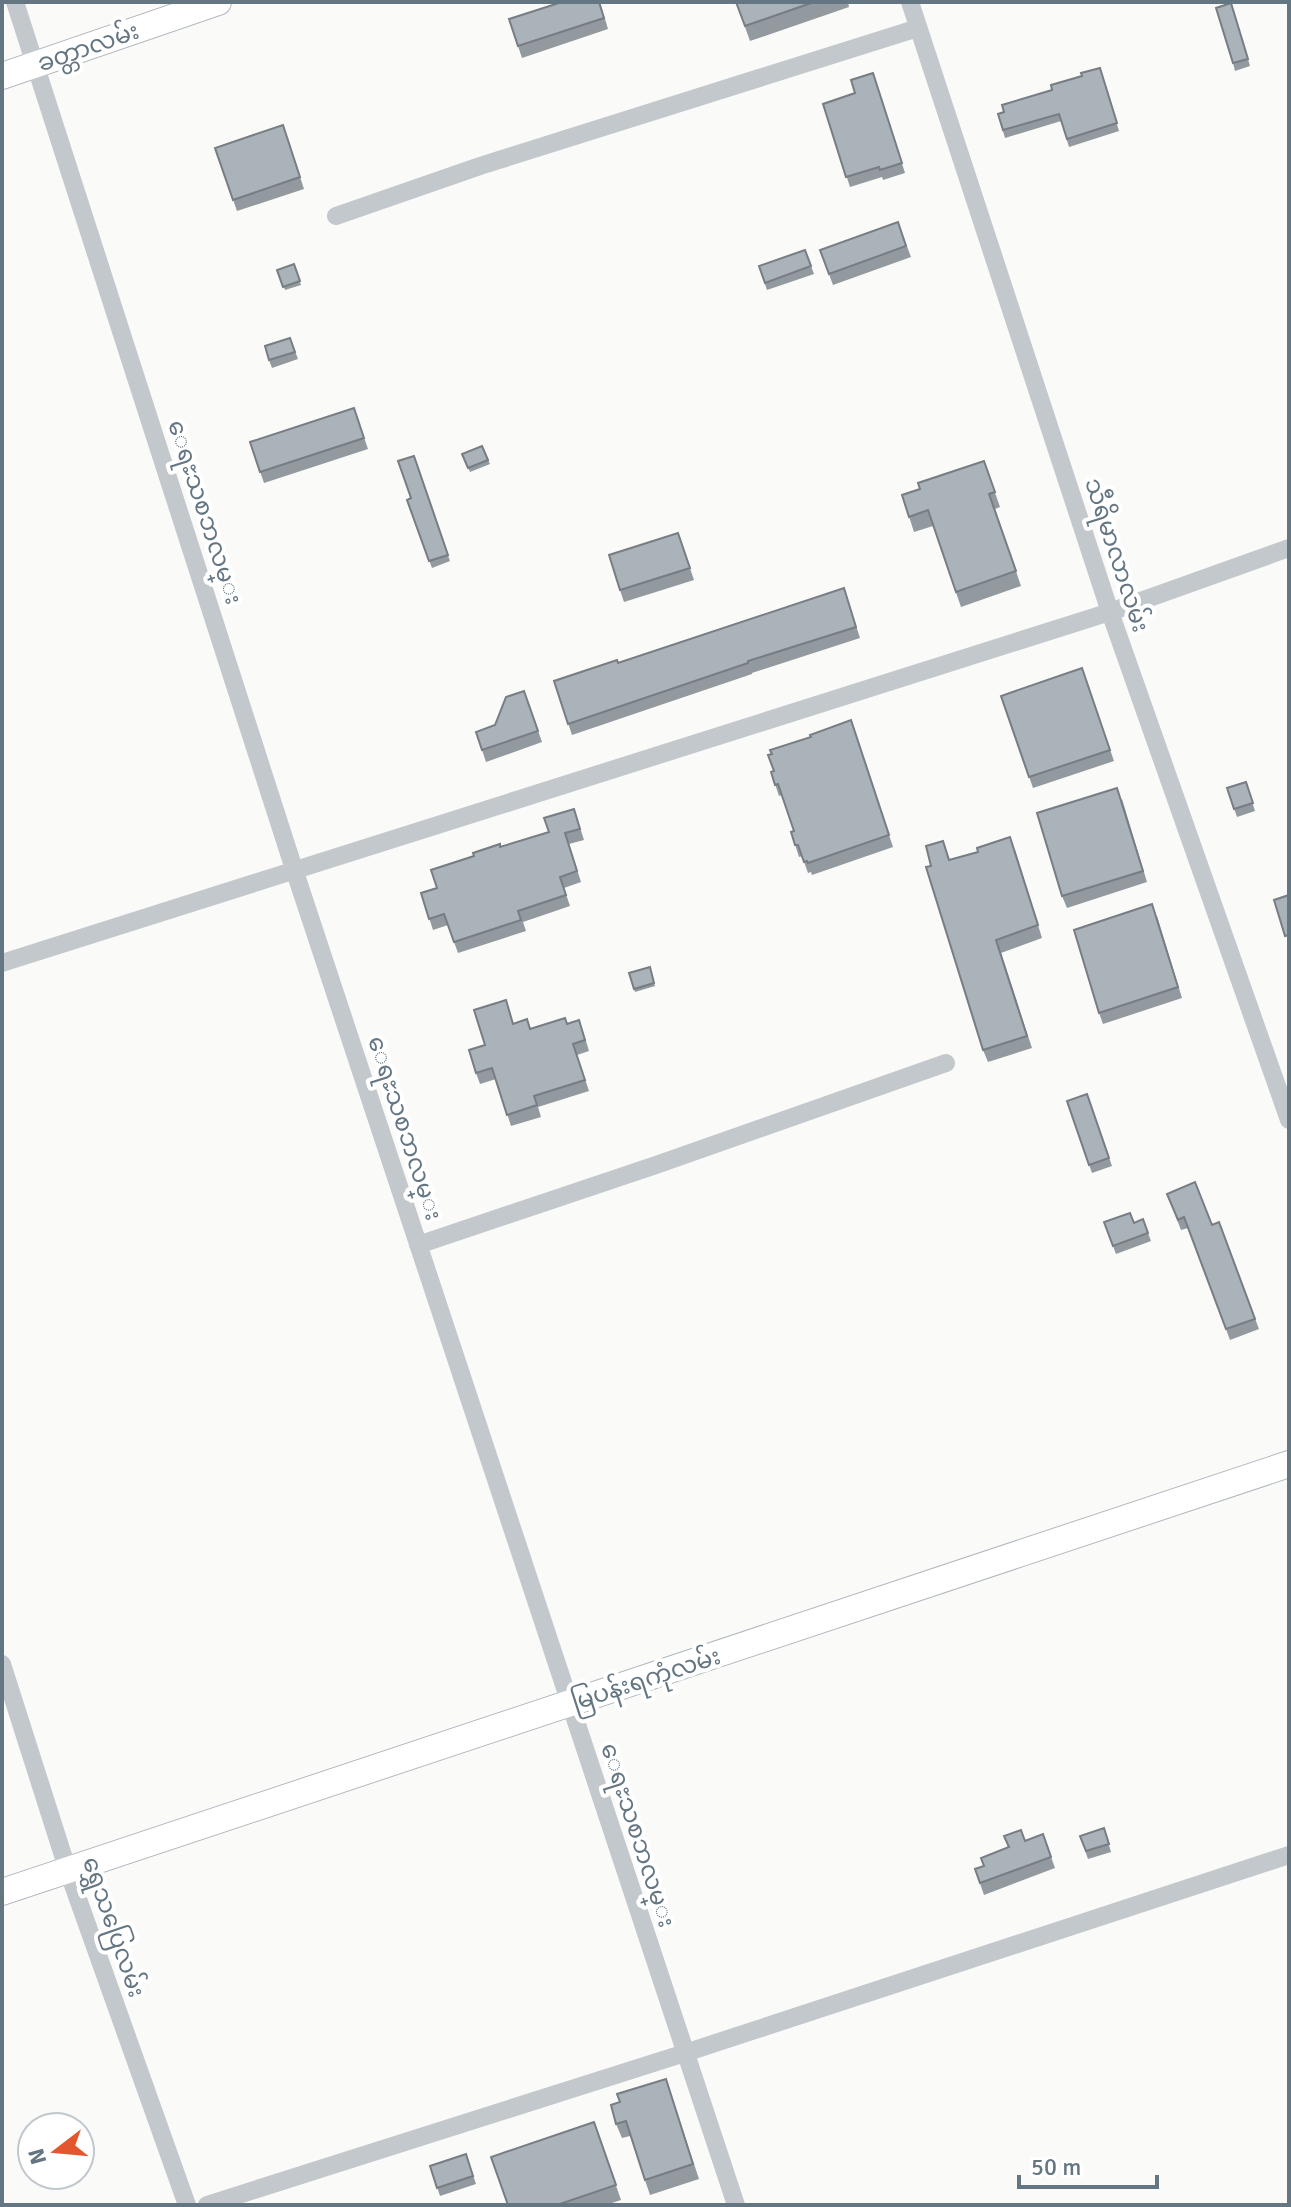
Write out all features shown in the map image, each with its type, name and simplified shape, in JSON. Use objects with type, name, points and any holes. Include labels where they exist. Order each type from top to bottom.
[{"type":"street","name":"ေရႊသစၥာလမ္း","points":[[15,2],[294,869],[736,2205]]},
{"type":"street","name":"ခတ္တာလမ်း","points":[[2,76],[218,2]]},
{"type":"street","name":"သီရိမာလာလမ်း","points":[[910,2],[1110,612],[1289,1120]]},
{"type":"street","points":[[336,216],[480,166],[918,28]]},
{"type":"street","points":[[2,963],[1110,612],[1289,548]]},
{"type":"street","points":[[418,1245],[946,1063]]},
{"type":"street","name":"မြပန်းရကုံလမ်း","points":[[2,1892],[1289,1464]]},
{"type":"street","name":"ရွှေသပြေလမ်း","points":[[2,1664],[68,1871],[187,2205]]},
{"type":"street","points":[[207,2205],[685,2053],[1289,1855]]},
{"type":"building","points":[[562,2],[599,2],[604,18],[518,46],[509,19]]},
{"type":"building","points":[[736,2],[814,2],[745,26]]},
{"type":"building","points":[[1231,3],[1248,59],[1233,63],[1216,8]]},
{"type":"building","points":[[1100,68],[1117,123],[1067,139],[1059,114],[1003,130],[998,114],[1004,112],[1002,105],[1052,90],[1051,85]]},
{"type":"building","points":[[873,73],[902,163],[846,177],[823,104],[855,93],[851,80]]},
{"type":"building","points":[[283,125],[300,177],[233,200],[215,148]]},
{"type":"building","points":[[898,222],[906,246],[829,274],[820,250]]},
{"type":"building","points":[[805,250],[811,266],[765,283],[759,266]]},
{"type":"building","points":[[294,264],[300,281],[283,287],[277,270]]},
{"type":"building","points":[[290,338],[295,352],[269,360],[265,346]]},
{"type":"building","points":[[354,408],[364,438],[260,472],[250,442]]},
{"type":"building","points":[[482,446],[488,460],[468,468],[462,454]]},
{"type":"building","points":[[414,456],[448,555],[429,561],[407,500],[411,498],[398,461]]},
{"type":"building","points":[[984,461],[995,492],[989,494],[1016,571],[956,592],[928,510],[909,517],[902,495],[920,489],[918,483]]},
{"type":"building","points":[[678,533],[690,568],[620,590],[609,555]]},
{"type":"building","points":[[844,588],[856,627],[568,724],[554,681],[617,660],[618,663]]},
{"type":"building","points":[[1082,668],[1110,750],[1029,777],[1001,696]]},
{"type":"building","points":[[524,691],[538,731],[482,750],[476,732],[495,725],[506,697]]},
{"type":"building","points":[[851,720],[889,835],[804,862],[798,845],[795,845],[791,832],[794,831],[778,784],[775,785],[768,755],[772,754],[770,750]]},
{"type":"building","points":[[1246,782],[1253,803],[1234,809],[1227,788]]},
{"type":"building","points":[[1117,788],[1143,871],[1062,896],[1037,813]]},
{"type":"building","points":[[574,809],[580,829],[565,833],[577,871],[560,877],[566,895],[518,911],[521,920],[454,942],[444,914],[429,919],[421,893],[437,888],[431,870],[500,844],[500,847],[549,832],[544,818]]},
{"type":"building","points":[[1010,837],[1038,925],[996,940],[1027,1036],[983,1050],[926,867],[931,866],[926,846],[943,841],[949,860],[978,852],[977,848]]},
{"type":"building","points":[[1289,895],[1289,935],[1285,936],[1274,900]]},
{"type":"building","points":[[1152,904],[1178,987],[1099,1013],[1074,930]]},
{"type":"building","points":[[650,967],[654,983],[634,989],[629,973]]},
{"type":"building","points":[[506,1000],[513,1024],[527,1019],[530,1029],[565,1018],[567,1024],[579,1020],[585,1040],[573,1044],[585,1080],[534,1096],[537,1105],[507,1115],[492,1068],[476,1073],[469,1050],[485,1045],[474,1010]]},
{"type":"building","points":[[1087,1094],[1109,1158],[1089,1165],[1067,1101]]},
{"type":"building","points":[[1195,1182],[1212,1225],[1219,1222],[1255,1319],[1226,1329],[1184,1217],[1178,1220],[1167,1194]]},
{"type":"building","points":[[1130,1213],[1134,1223],[1143,1219],[1148,1233],[1113,1246],[1104,1222]]},
{"type":"building","points":[[1104,1828],[1109,1844],[1086,1851],[1080,1836]]},
{"type":"building","points":[[1021,1830],[1025,1841],[1043,1834],[1051,1857],[980,1883],[975,1869],[984,1866],[981,1858],[1009,1847],[1004,1836]]},
{"type":"building","points":[[666,2079],[693,2164],[645,2180],[626,2121],[616,2124],[611,2105],[620,2102],[617,2094]]},
{"type":"building","points":[[594,2122],[616,2185],[557,2205],[508,2205],[491,2157]]},
{"type":"building","points":[[466,2154],[473,2176],[437,2188],[430,2166]]}]
